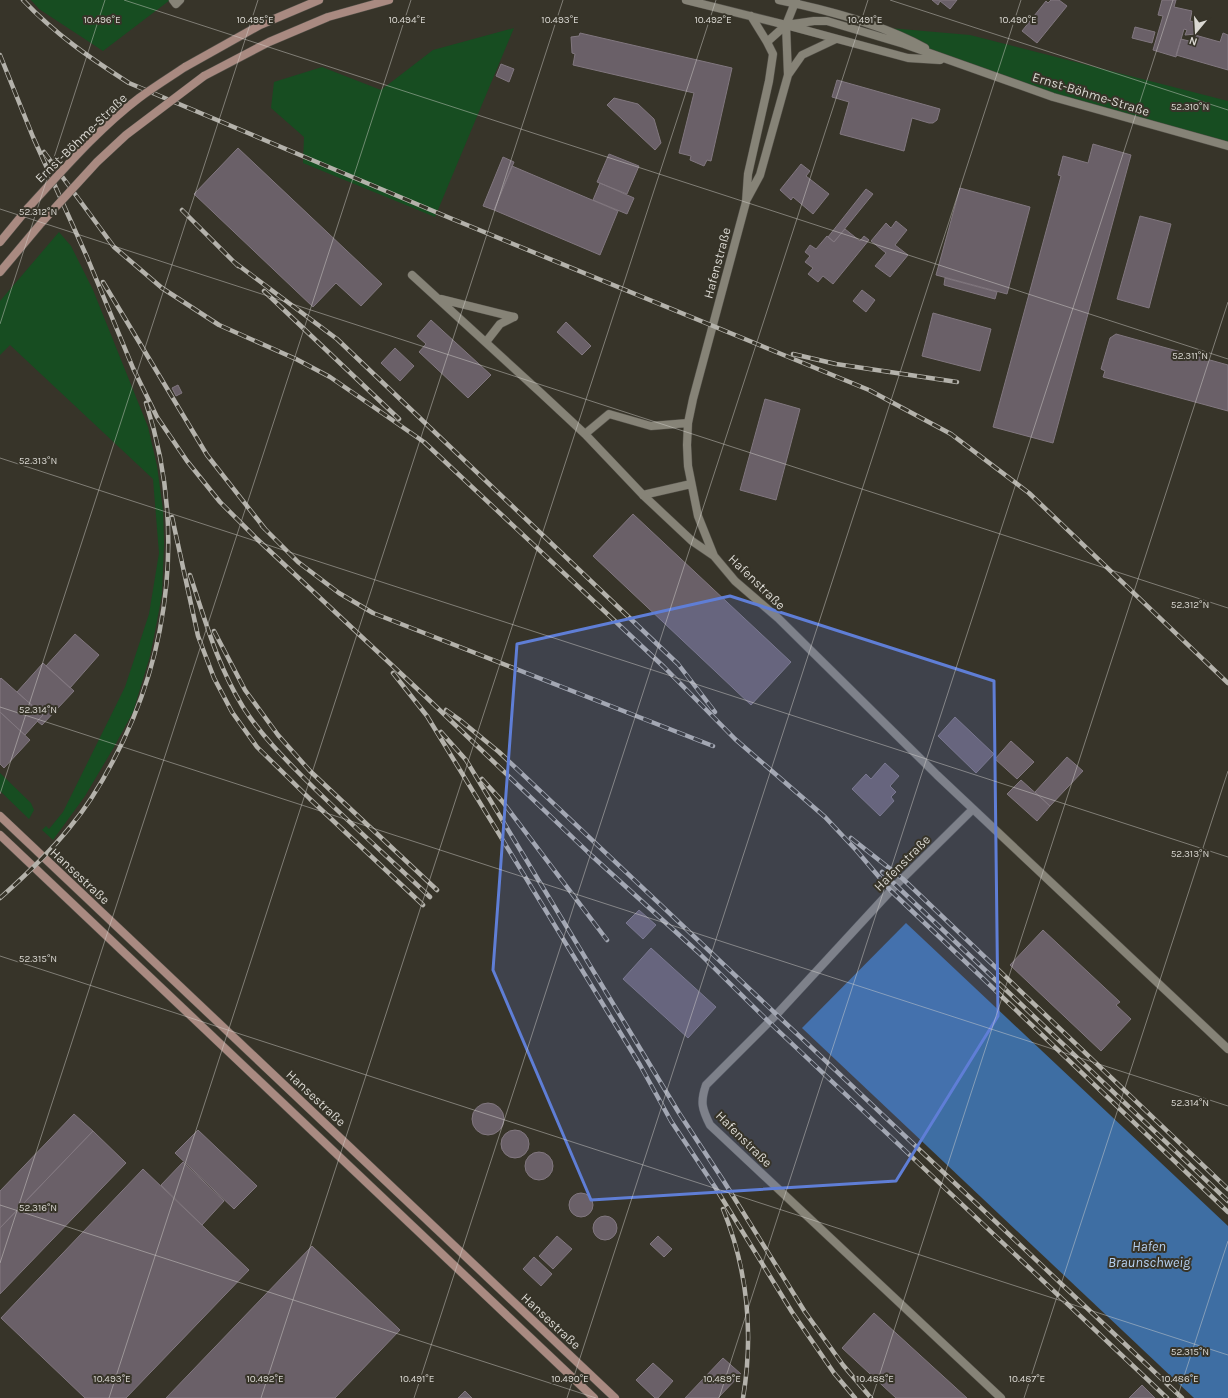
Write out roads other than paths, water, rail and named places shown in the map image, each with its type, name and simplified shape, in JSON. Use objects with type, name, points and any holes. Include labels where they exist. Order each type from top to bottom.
[{"type":"main road","name":"Ernst-Böhme-Straße","points":[[0,242],[66,166],[139,98],[185,67],[260,24],[319,0]]},
{"type":"main road","points":[[0,272],[42,222],[98,162],[126,135],[204,76],[269,42],[328,17],[389,0]]},
{"type":"main road","name":"Hansestraße","points":[[0,816],[615,1398]]},
{"type":"main road","name":"Hansestraße","points":[[0,835],[594,1398]]},
{"type":"street","points":[[173,0],[176,4],[180,0]]},
{"type":"street","name":"Ernst-Böhme-Straße","points":[[686,0],[908,58],[949,60]]},
{"type":"street","name":"Ernst-Böhme-Straße","points":[[779,0],[795,2],[878,27],[914,42],[949,60]]},
{"type":"street","points":[[767,42],[786,25],[795,2]]},
{"type":"street","name":"Hafenstraße","points":[[714,556],[698,516],[691,484],[686,445],[688,423],[746,202],[748,174],[762,117],[773,54],[751,16]]},
{"type":"street","name":"Ernst-Böhme-Straße","points":[[786,25],[814,21],[827,21],[904,44],[1065,101],[1228,146]]},
{"type":"street","name":"Hafenstraße","points":[[746,202],[760,175],[788,75],[786,25]]},
{"type":"street","name":"Hafenstraße","points":[[788,75],[802,54],[836,39]]},
{"type":"street","name":"Hafenstraße","points":[[412,275],[585,434],[643,494],[692,541],[714,556],[735,581],[778,618],[937,775],[1228,1049]]},
{"type":"street","name":"Hafenstraße","points":[[439,299],[514,317],[500,324],[486,342]]},
{"type":"street","points":[[585,434],[609,414],[651,426],[688,423]]},
{"type":"street","points":[[643,494],[691,484]]},
{"type":"street","name":"Hafenstraße","points":[[973,808],[891,891],[777,1014],[706,1085],[702,1097],[703,1112],[710,1125],[1001,1398]]},
{"type":"water","name":"Hafen Braunschweig","points":[[906,923],[1228,1226],[1228,1398],[1194,1398],[802,1028]]},
{"type":"railway","points":[[23,0],[60,35],[129,83],[450,218],[869,390],[951,434],[1029,493],[1228,683]]},
{"type":"railway","points":[[0,55],[33,137],[87,257],[133,368],[157,417],[187,461],[220,502],[257,539],[426,697],[592,856],[699,953],[769,1022],[1167,1398]]},
{"type":"railway","points":[[44,152],[114,247],[162,288],[219,325],[296,359],[330,377],[424,442],[664,667],[735,739],[825,817],[891,891],[1228,1212]]},
{"type":"railway","points":[[182,210],[238,266]]},
{"type":"railway","points":[[234,262],[337,339],[678,664],[715,712]]},
{"type":"railway","points":[[103,282],[207,455],[265,529]]},
{"type":"railway","points":[[264,291],[399,419]]},
{"type":"railway","points":[[793,354],[836,364],[957,382]]},
{"type":"railway","points":[[0,898],[28,873],[54,846],[99,787],[133,719],[149,675],[160,631],[166,585],[168,540],[166,494],[158,448],[146,403]]},
{"type":"railway","points":[[172,517],[198,636],[214,678],[232,712],[257,747],[423,905]]},
{"type":"railway","points":[[262,526],[298,562],[339,593],[373,613],[713,746]]},
{"type":"railway","points":[[190,575],[219,660],[226,676],[243,707],[258,729],[313,787],[430,897]]},
{"type":"railway","points":[[214,631],[245,690],[278,735],[310,771],[437,890]]},
{"type":"railway","points":[[393,673],[427,716],[640,1065],[671,1121],[715,1187],[792,1312],[834,1373],[855,1398]]},
{"type":"railway","points":[[446,710],[499,752],[1182,1398]]},
{"type":"railway","points":[[441,732],[466,760],[679,1113],[723,1180],[805,1312],[843,1365],[871,1398]]},
{"type":"railway","points":[[482,779],[502,801],[607,940]]},
{"type":"railway","points":[[851,838],[903,879],[1228,1189]]},
{"type":"railway","points":[[882,872],[1228,1201]]},
{"type":"railway","points":[[723,1209],[738,1255],[746,1302],[748,1349],[743,1398]]}]
